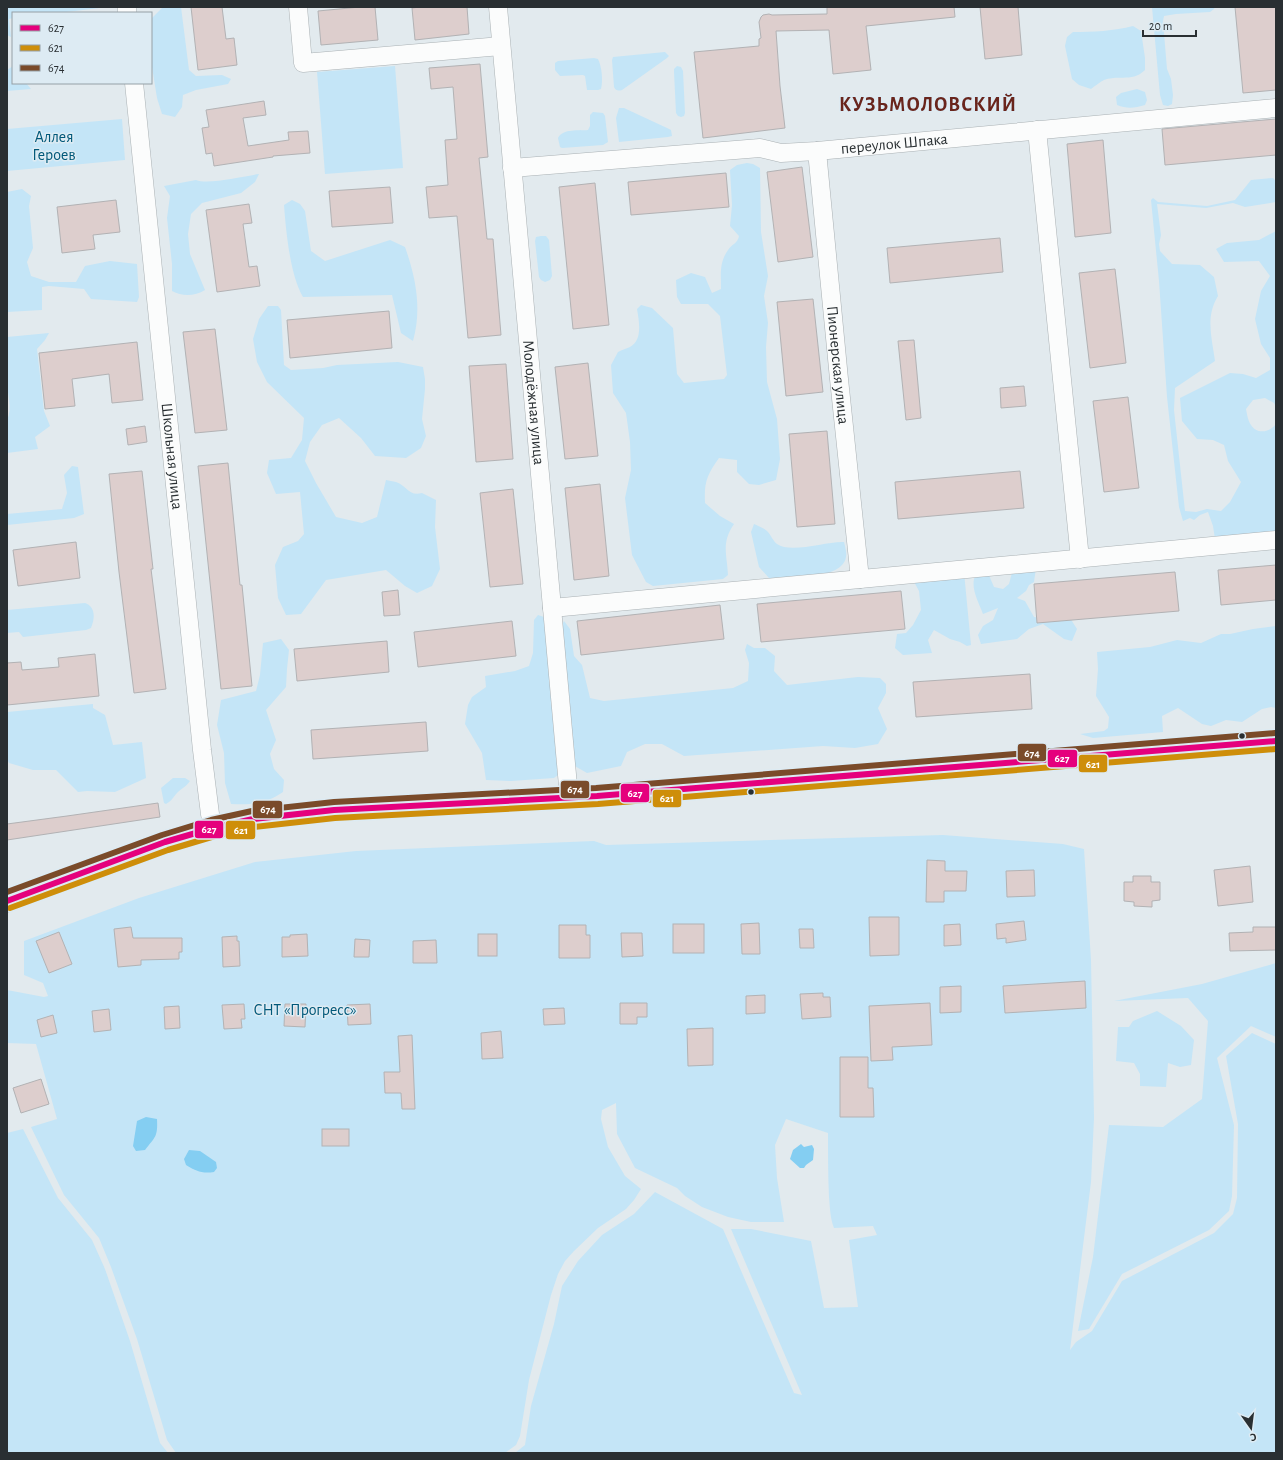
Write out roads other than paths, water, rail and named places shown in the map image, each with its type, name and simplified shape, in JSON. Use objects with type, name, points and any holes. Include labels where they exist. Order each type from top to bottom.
[{"type":"main road","points":[[7,901],[165,842],[213,828],[253,819],[334,810],[652,792],[1276,741]]},
{"type":"street","points":[[298,7],[303,63],[501,46]]},
{"type":"street","name":"Молодёжная улица","points":[[498,7],[568,797]]},
{"type":"street","name":"Школьная улица","points":[[134,84],[203,757],[213,828]]},
{"type":"street","name":"переулок Шпака","points":[[512,168],[760,148],[781,153],[817,151],[1276,108]]},
{"type":"street","points":[[1037,130],[1080,559]]},
{"type":"street","name":"Пионерская улица","points":[[817,151],[860,579]]},
{"type":"street","points":[[552,608],[1276,540]]},
{"type":"water","points":[[146,1117],[157,1119],[157,1130],[153,1139],[145,1150],[136,1151],[133,1146],[137,1121]]},
{"type":"water","points":[[801,1144],[804,1147],[812,1145],[814,1149],[813,1160],[804,1168],[800,1168],[790,1159],[793,1150]]},
{"type":"water","points":[[189,1150],[200,1151],[216,1162],[217,1168],[214,1172],[199,1172],[186,1165],[184,1159]]},
{"type":"district","name":"КУЗЬМОЛОВСКИЙ","points":[[928,105]]},
{"type":"park label","name":"Аллея Героев","points":[[54,146]]},
{"type":"park label","name":"СНТ «Прогресс»","points":[[305,1010]]}]
